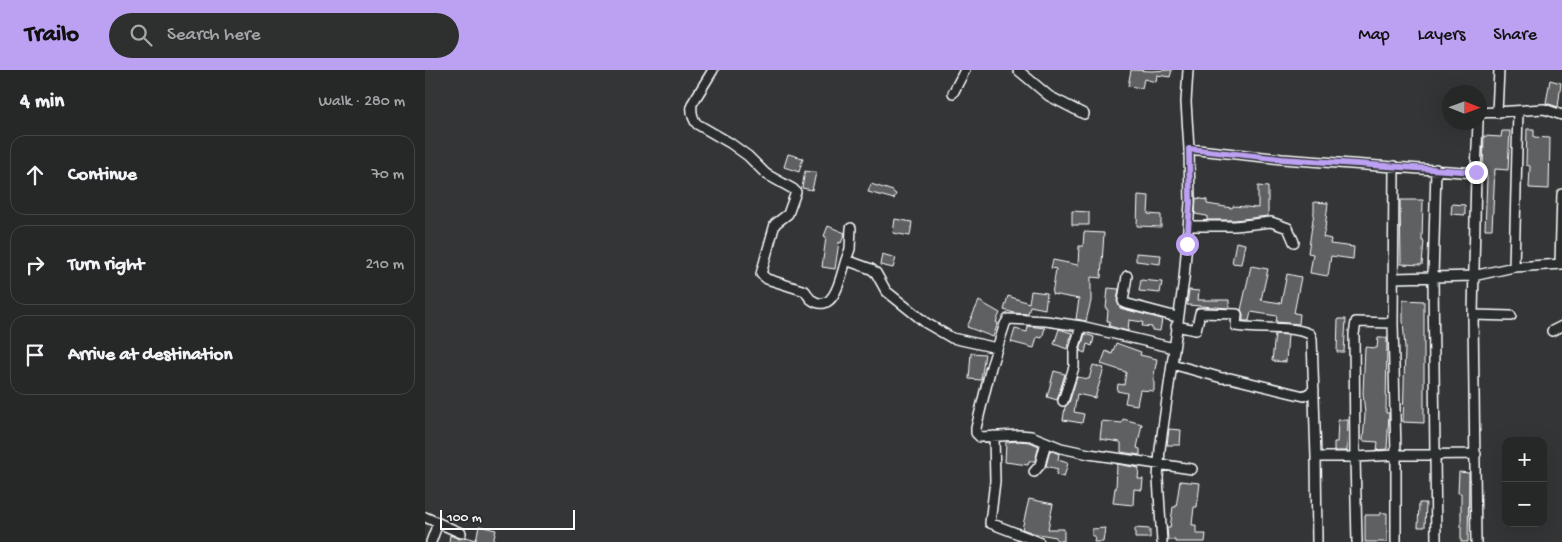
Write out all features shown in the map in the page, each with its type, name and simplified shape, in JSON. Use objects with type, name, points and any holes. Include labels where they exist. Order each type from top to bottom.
[{"type":"street","points":[[713,70],[692,104],[691,109],[694,120],[697,124],[730,142],[766,174],[796,192],[788,214],[775,224],[761,274],[767,279],[805,291],[813,301],[826,303],[830,301],[837,289],[850,249],[851,228]]},
{"type":"street","points":[[953,93],[965,70]]},
{"type":"street","points":[[1018,70],[1049,96],[1084,114]]},
{"type":"street","points":[[1162,542],[1158,478],[1159,465],[1184,279],[1190,203],[1186,102],[1188,70]]},
{"type":"street","points":[[1497,113],[1499,70]]},
{"type":"street","points":[[1487,113],[1544,109],[1562,115]]},
{"type":"street","points":[[1514,268],[1518,111]]},
{"type":"street","points":[[1476,542],[1473,276],[1478,130]]},
{"type":"street","points":[[1189,149],[1282,159],[1476,172]]},
{"type":"street","points":[[1394,166],[1393,323],[1397,542]]},
{"type":"street","points":[[1436,169],[1433,277],[1436,542]]},
{"type":"street","points":[[1394,278],[1473,276],[1514,268],[1561,264],[1562,194]]},
{"type":"street","points":[[1188,226],[1235,226],[1271,222],[1288,228],[1294,242]]},
{"type":"street","points":[[846,260],[871,269],[886,291],[926,324],[952,338],[997,348]]},
{"type":"street","points":[[1127,276],[1124,303],[1196,330],[1200,313],[1237,314],[1237,326],[1252,329],[1288,330],[1309,334],[1312,338],[1317,542]]},
{"type":"street","points":[[1473,315],[1511,316]]},
{"type":"street","points":[[1174,348],[1081,326],[1046,321],[1008,319],[997,348],[976,433],[980,437],[1019,434],[1031,436],[1061,448],[1089,454],[1193,469]]},
{"type":"street","points":[[1357,542],[1354,334],[1356,322],[1393,323]]},
{"type":"street","points":[[1063,401],[1074,367],[1074,350],[1081,326]]},
{"type":"street","points":[[1553,331],[1562,326]]},
{"type":"street","points":[[1172,364],[1222,378],[1230,378],[1305,396],[1314,390]]},
{"type":"street","points":[[994,436],[995,481],[990,523],[1039,542]]},
{"type":"street","points":[[1033,472],[1040,465],[1046,442]]},
{"type":"street","points":[[1316,457],[1476,454]]},
{"type":"street","points":[[425,517],[461,533]]},
{"type":"street","points":[[431,542],[438,523]]},
{"type":"building","points":[[1131,70],[1172,70],[1170,77],[1157,75],[1156,82],[1144,79],[1142,88],[1128,86]]},
{"type":"building","points":[[1550,80],[1561,83],[1558,107],[1546,103]]},
{"type":"building","points":[[1527,129],[1534,129],[1534,137],[1550,138],[1549,189],[1529,188],[1530,166],[1526,165]]},
{"type":"building","points":[[1502,131],[1510,131],[1508,170],[1495,169],[1492,229],[1485,229],[1487,178],[1486,170],[1483,169],[1484,136],[1501,137]]},
{"type":"building","points":[[788,154],[803,158],[799,172],[784,167]]},
{"type":"building","points":[[805,171],[816,173],[812,190],[802,188]]},
{"type":"building","points":[[871,184],[893,191],[896,194],[894,199],[868,192]]},
{"type":"building","points":[[1258,186],[1268,187],[1268,216],[1235,220],[1207,220],[1207,216],[1195,214],[1196,198],[1207,200],[1207,204],[1232,208],[1233,206],[1258,208]]},
{"type":"building","points":[[1138,195],[1149,196],[1148,214],[1161,215],[1161,227],[1137,226]]},
{"type":"building","points":[[1400,200],[1423,200],[1422,241],[1424,241],[1422,265],[1401,264]]},
{"type":"building","points":[[1314,202],[1328,203],[1323,237],[1331,239],[1330,244],[1354,247],[1353,259],[1331,256],[1328,276],[1310,273],[1313,254],[1308,253]]},
{"type":"building","points":[[1452,204],[1465,205],[1465,215],[1451,214]]},
{"type":"building","points":[[1072,211],[1089,212],[1089,225],[1072,225]]},
{"type":"building","points":[[895,219],[912,222],[910,236],[893,233]]},
{"type":"building","points":[[828,226],[845,233],[841,243],[839,242],[835,269],[822,267],[826,237],[824,236]]},
{"type":"building","points":[[1084,232],[1104,233],[1101,278],[1091,277],[1091,301],[1086,321],[1076,319],[1079,299],[1052,294],[1056,269],[1051,268],[1053,260],[1078,265],[1079,246],[1083,246]]},
{"type":"building","points":[[1236,242],[1245,244],[1241,264],[1232,263]]},
{"type":"building","points":[[1136,253],[1161,255],[1160,264],[1136,261]]},
{"type":"building","points":[[882,254],[896,258],[893,268],[880,265]]},
{"type":"building","points":[[1251,266],[1268,269],[1261,300],[1281,303],[1287,274],[1301,277],[1294,313],[1300,314],[1299,324],[1276,322],[1277,316],[1251,312],[1249,321],[1243,321],[1241,310]]},
{"type":"building","points":[[1141,280],[1162,282],[1160,293],[1139,291]]},
{"type":"building","points":[[1108,288],[1119,289],[1117,301],[1120,308],[1162,319],[1160,331],[1152,330],[1152,327],[1142,326],[1143,322],[1129,320],[1128,331],[1109,326],[1110,321],[1107,321],[1108,310],[1106,309]]},
{"type":"building","points":[[1189,290],[1199,291],[1198,300],[1229,300],[1229,308],[1187,305]]},
{"type":"building","points":[[1031,291],[1047,293],[1045,309],[1030,306],[1028,314],[1004,310],[1008,296],[1029,303]]},
{"type":"building","points":[[1403,300],[1424,301],[1424,423],[1403,422],[1405,348]]},
{"type":"building","points":[[979,301],[1000,313],[993,337],[967,327]]},
{"type":"building","points":[[1338,319],[1346,319],[1344,352],[1337,352]]},
{"type":"building","points":[[1028,326],[1045,328],[1042,338],[1037,337],[1034,348],[1011,342],[1015,329],[1027,332]]},
{"type":"building","points":[[1059,329],[1072,333],[1067,349],[1054,344]]},
{"type":"building","points":[[1085,334],[1094,337],[1092,346],[1087,344],[1085,353],[1080,351]]},
{"type":"building","points":[[1275,334],[1288,335],[1286,362],[1272,361]]},
{"type":"building","points":[[1378,338],[1387,338],[1386,413],[1389,413],[1387,449],[1377,450],[1378,442],[1363,441],[1365,414],[1363,393],[1365,347],[1377,348]]},
{"type":"building","points":[[1116,343],[1141,352],[1140,355],[1157,359],[1153,380],[1154,391],[1140,390],[1137,405],[1125,403],[1127,393],[1117,391],[1118,384],[1124,385],[1126,372],[1101,364],[1106,351],[1112,354]]},
{"type":"building","points":[[971,353],[985,354],[981,380],[969,379]]},
{"type":"building","points":[[1093,365],[1104,368],[1095,398],[1077,394],[1074,412],[1084,414],[1082,423],[1063,420],[1065,407],[1069,403],[1077,377],[1089,379]]},
{"type":"building","points":[[1054,371],[1065,374],[1057,400],[1047,397]]},
{"type":"building","points":[[1123,419],[1142,424],[1137,448],[1140,449],[1140,455],[1121,452],[1120,442],[1100,439],[1102,421],[1122,423]]},
{"type":"building","points":[[1338,420],[1348,420],[1347,451],[1334,451],[1334,442],[1337,442]]},
{"type":"building","points":[[1169,429],[1181,430],[1180,445],[1167,445]]},
{"type":"building","points":[[1006,442],[1030,442],[1039,446],[1035,461],[1029,461],[1028,465],[1005,462]]},
{"type":"building","points":[[1050,450],[1059,454],[1058,460],[1068,463],[1064,477],[1056,475],[1058,469],[1046,466]]},
{"type":"building","points":[[1117,464],[1139,468],[1138,479],[1143,479],[1142,490],[1134,489],[1133,505],[1113,503],[1116,489]]},
{"type":"building","points":[[1459,472],[1469,473],[1468,542],[1461,542],[1461,493],[1458,493]]},
{"type":"building","points":[[1180,481],[1200,483],[1197,507],[1194,507],[1192,525],[1196,525],[1196,534],[1206,534],[1205,542],[1175,542],[1175,540],[1168,540],[1167,528],[1170,528],[1173,507],[1176,507]]},
{"type":"building","points":[[1029,499],[1053,504],[1048,529],[1064,529],[1064,541],[1056,540],[1056,537],[1022,529]]},
{"type":"building","points":[[1419,503],[1426,503],[1425,527],[1418,527]]},
{"type":"building","points":[[1380,513],[1387,513],[1387,542],[1365,542],[1365,515],[1380,515]]},
{"type":"building","points":[[479,526],[496,530],[493,542],[449,542],[450,535],[459,539],[466,537],[476,540]]},
{"type":"building","points":[[1105,528],[1103,542],[1094,542],[1095,536],[1092,536],[1092,529]]},
{"type":"building","points":[[1135,528],[1150,529],[1150,538],[1135,538]]},
{"type":"route","points":[[1187,244],[1190,203],[1189,149],[1282,159],[1476,172]]}]
